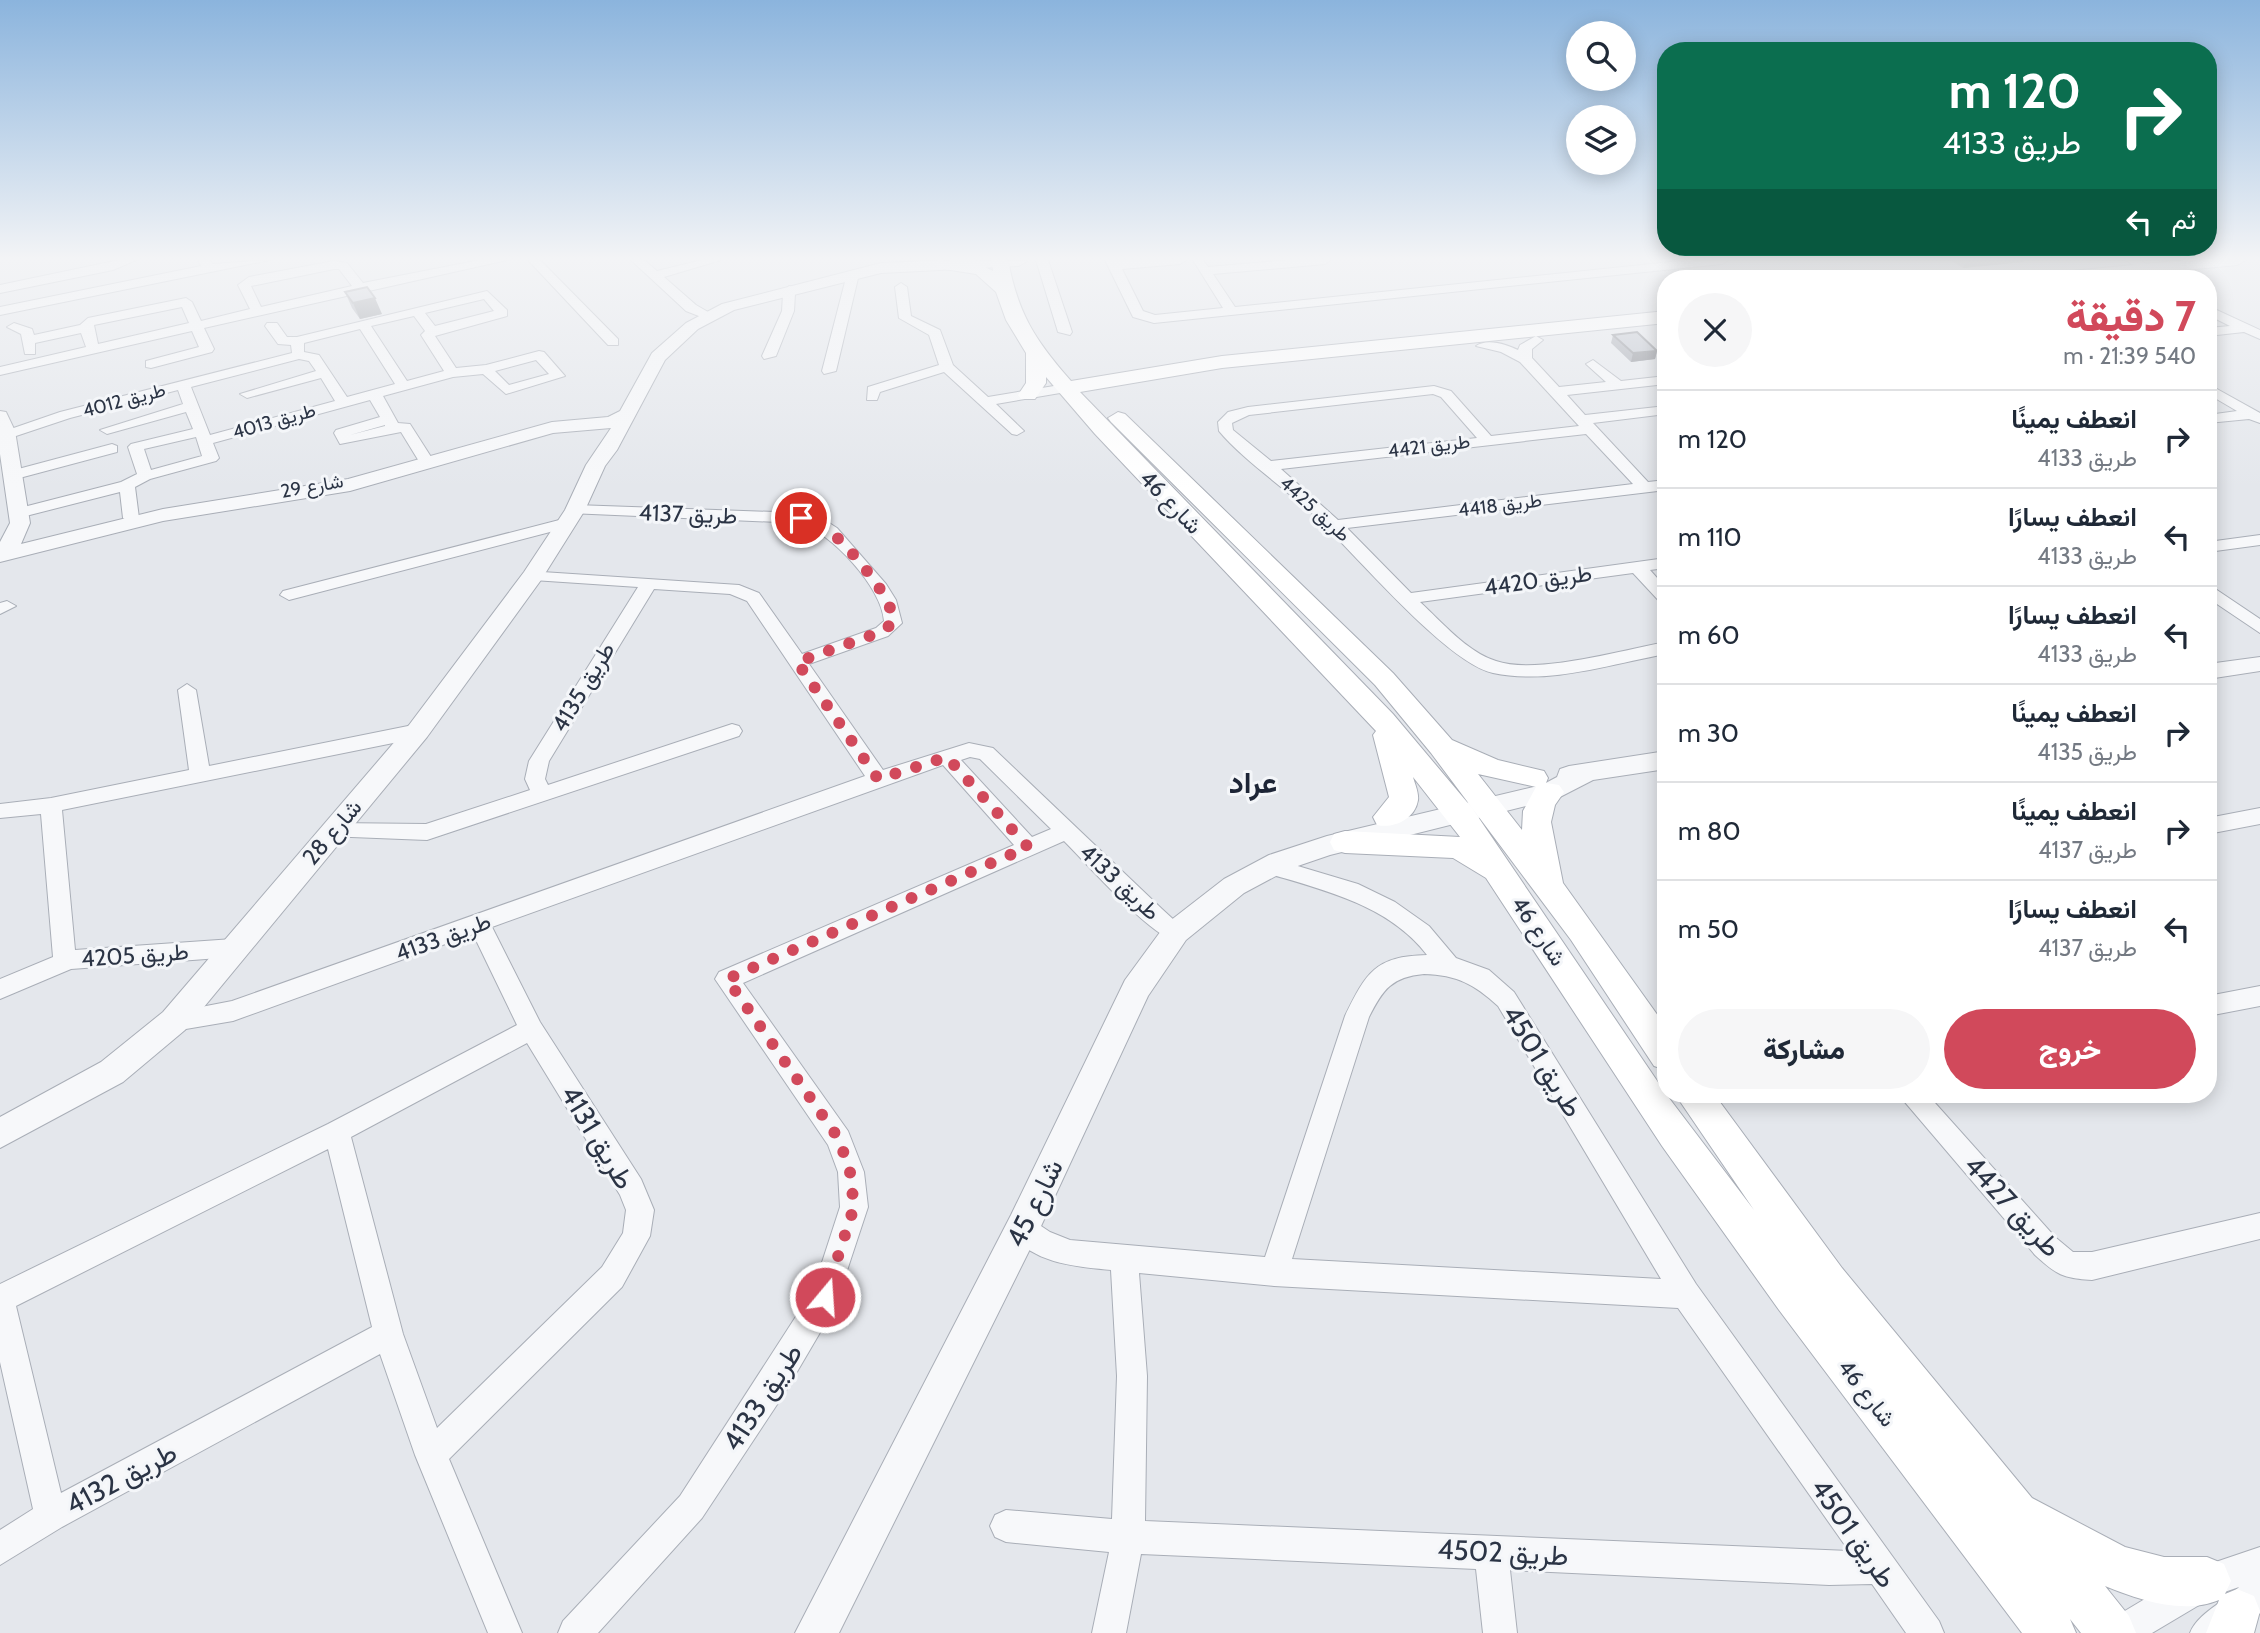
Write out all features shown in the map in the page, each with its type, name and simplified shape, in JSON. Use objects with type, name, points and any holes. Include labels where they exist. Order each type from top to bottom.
[{"type":"main road","name":"شارع 46","points":[[1025,336],[1035,353],[1081,386],[1131,431],[1384,678],[1441,746],[1505,880],[1706,1177],[1801,1307],[2052,1633]]},
{"type":"main road","name":"شارع 46","points":[[1048,336],[1081,386],[1383,722],[1469,804],[1553,894],[1657,1042]]},
{"type":"main road","points":[[1081,386],[1112,373],[1155,378],[1222,362],[1484,336]]},
{"type":"main road","points":[[1081,386],[1574,336]]},
{"type":"main road","points":[[1028,395],[1036,383],[1035,353]]},
{"type":"main road","points":[[1131,431],[1127,403],[1155,378]]},
{"type":"main road","points":[[1383,722],[1404,790],[1402,805],[1388,817]]},
{"type":"main road","points":[[1441,746],[1491,768],[1542,785],[1536,817],[1553,894]]},
{"type":"main road","points":[[1336,844],[1415,844],[1469,851],[1505,880]]},
{"type":"main road","name":"شارع 46","points":[[1699,1103],[1828,1282],[2112,1633]]},
{"type":"main road","points":[[2003,1499],[2052,1535],[2105,1563],[2159,1580],[2228,1610]]},
{"type":"street","points":[[28,336],[30,364]]},
{"type":"street","points":[[30,340],[44,336]]},
{"type":"street","points":[[90,336],[93,349]]},
{"type":"street","points":[[0,371],[147,336]]},
{"type":"street","points":[[150,364],[207,349],[202,336]]},
{"type":"street","points":[[279,336],[282,341],[298,348]]},
{"type":"street","name":"طريق 4012","points":[[3,426],[57,418],[183,384],[330,336]]},
{"type":"street","points":[[371,336],[404,387]]},
{"type":"street","points":[[429,336],[452,373]]},
{"type":"street","points":[[607,336],[613,342]]},
{"type":"street","name":"شارع 28","points":[[618,419],[627,389],[660,340],[666,336]]},
{"type":"street","name":"شارع 28","points":[[0,1133],[112,1072],[174,1021],[418,731],[533,575],[571,517],[598,454],[618,419],[658,357],[679,336]]},
{"type":"street","points":[[769,356],[776,336]]},
{"type":"street","points":[[830,371],[838,336]]},
{"type":"street","points":[[936,336],[947,367],[1017,431]]},
{"type":"street","points":[[1525,359],[1525,348],[1536,340]]},
{"type":"street","points":[[1483,346],[1504,348],[1525,359],[1644,487]]},
{"type":"street","name":"طريق 4013","points":[[298,348],[311,356],[343,401]]},
{"type":"street","points":[[1593,364],[1617,385]]},
{"type":"street","points":[[872,397],[873,390],[887,383],[947,367]]},
{"type":"street","name":"طريق 4013","points":[[9,481],[112,449],[203,436],[452,373],[486,369]]},
{"type":"street","name":"طريق 4013","points":[[247,394],[325,373]]},
{"type":"street","points":[[1557,392],[1657,380]]},
{"type":"street","points":[[19,518],[127,485],[145,476],[211,458],[183,384]]},
{"type":"street","points":[[990,406],[1081,386]]},
{"type":"street","points":[[990,406],[1028,395],[1081,386]]},
{"type":"street","points":[[568,422],[605,407],[627,389]]},
{"type":"street","name":"طريق 4425","points":[[1486,439],[1446,394],[1434,390],[1233,415],[1225,422],[1226,431],[1335,525],[1475,658],[1490,666],[1511,670],[1551,668],[1657,650]]},
{"type":"street","points":[[374,394],[392,423],[405,427],[425,460]]},
{"type":"street","points":[[2217,394],[2255,417]]},
{"type":"street","points":[[107,430],[192,406]]},
{"type":"street","points":[[98,407],[112,449]]},
{"type":"street","name":"طريق 4421","points":[[1268,466],[1486,439],[1657,412]]},
{"type":"street","points":[[2217,419],[2255,417]]},
{"type":"street","name":"شارع 29","points":[[6,550],[131,518],[349,480],[568,422],[618,419]]},
{"type":"street","points":[[568,422],[587,431],[598,454]]},
{"type":"street","name":"شارع 29","points":[[39,542],[177,512],[362,482],[568,422]]},
{"type":"street","points":[[3,426],[9,481],[19,518],[39,542]]},
{"type":"street","points":[[136,447],[145,476]]},
{"type":"street","points":[[127,485],[131,518]]},
{"type":"street","name":"طريق 4418","points":[[1335,525],[1657,486]]},
{"type":"street","points":[[289,595],[571,517]]},
{"type":"street","name":"طريق 4137","points":[[571,517],[801,518],[831,531],[883,592],[894,613],[893,623],[881,632],[797,662]]},
{"type":"street","points":[[6,550],[19,518]]},
{"type":"street","points":[[2217,546],[2260,540]]},
{"type":"street","name":"طريق 4420","points":[[1409,598],[1657,564]]},
{"type":"street","points":[[1637,567],[1657,588]]},
{"type":"street","points":[[533,575],[744,592],[759,601],[797,662],[878,779]]},
{"type":"street","name":"طريق 4135","points":[[542,795],[535,779],[539,761],[649,583]]},
{"type":"street","points":[[2217,596],[2260,627]]},
{"type":"street","points":[[2217,671],[2260,664]]},
{"type":"street","points":[[187,690],[200,774]]},
{"type":"street","points":[[0,811],[51,805],[418,731]]},
{"type":"street","points":[[334,831],[427,832],[732,731]]},
{"type":"street","name":"طريق 4133","points":[[174,1021],[233,1011],[878,779],[969,750],[986,753],[1175,932]]},
{"type":"street","points":[[947,757],[1028,847]]},
{"type":"street","points":[[1469,804],[1584,774],[1657,762]]},
{"type":"street","name":"شارع 45","points":[[1336,844],[1388,817],[1469,804]]},
{"type":"street","name":"شارع 45","points":[[816,1633],[1023,1227],[1136,989],[1175,932],[1234,886],[1272,866],[1469,804]]},
{"type":"street","name":"طريق 4205","points":[[51,805],[64,955],[69,960],[233,948]]},
{"type":"street","points":[[2217,824],[2260,816]]},
{"type":"street","name":"طريق 4133","points":[[575,1633],[691,1507],[773,1383],[825,1297],[854,1207],[850,1172],[839,1139],[727,979],[1066,831]]},
{"type":"street","points":[[1272,866],[1353,891],[1389,909],[1422,932],[1448,966]]},
{"type":"street","name":"طريق 4131","points":[[431,1455],[612,1277],[636,1236],[640,1210],[631,1188],[531,1029],[479,924]]},
{"type":"street","points":[[0,989],[69,960]]},
{"type":"street","name":"طريق 4501","points":[[1274,1272],[1357,1016],[1375,982],[1386,974],[1420,964],[1448,966],[1479,976],[1506,999],[1686,1294],[1927,1633]]},
{"type":"street","points":[[2217,1004],[2260,996]]},
{"type":"street","name":"طريق 4132","points":[[388,1334],[51,1516],[0,1299],[337,1132],[531,1029]]},
{"type":"street","name":"طريق 4427","points":[[1919,1103],[2045,1246],[2067,1265],[2092,1266],[2260,1226]]},
{"type":"street","points":[[337,1132],[388,1334],[431,1455],[505,1633]]},
{"type":"street","points":[[1023,1227],[1041,1242],[1070,1253],[1274,1272],[1686,1294]]},
{"type":"street","points":[[1109,1633],[1128,1537],[1132,1376],[1124,1258]]},
{"type":"street","points":[[0,1549],[51,1516]]},
{"type":"street","name":"طريق 4502","points":[[1006,1526],[1128,1537],[1815,1567],[1878,1567]]},
{"type":"street","points":[[1491,1551],[1500,1633]]},
{"type":"street","points":[[2120,1633],[2228,1610],[2260,1563]]},
{"type":"building","points":[[1614,336],[1641,336],[1657,351],[1633,353]]},
{"type":"district","name":"عراد","points":[[1253,782]]},
{"type":"route","points":[[801,518],[831,531],[883,592],[894,613],[893,623],[881,632],[797,662],[878,779],[947,757],[1028,847],[727,979],[839,1139],[850,1172],[854,1207],[825,1297]]}]
